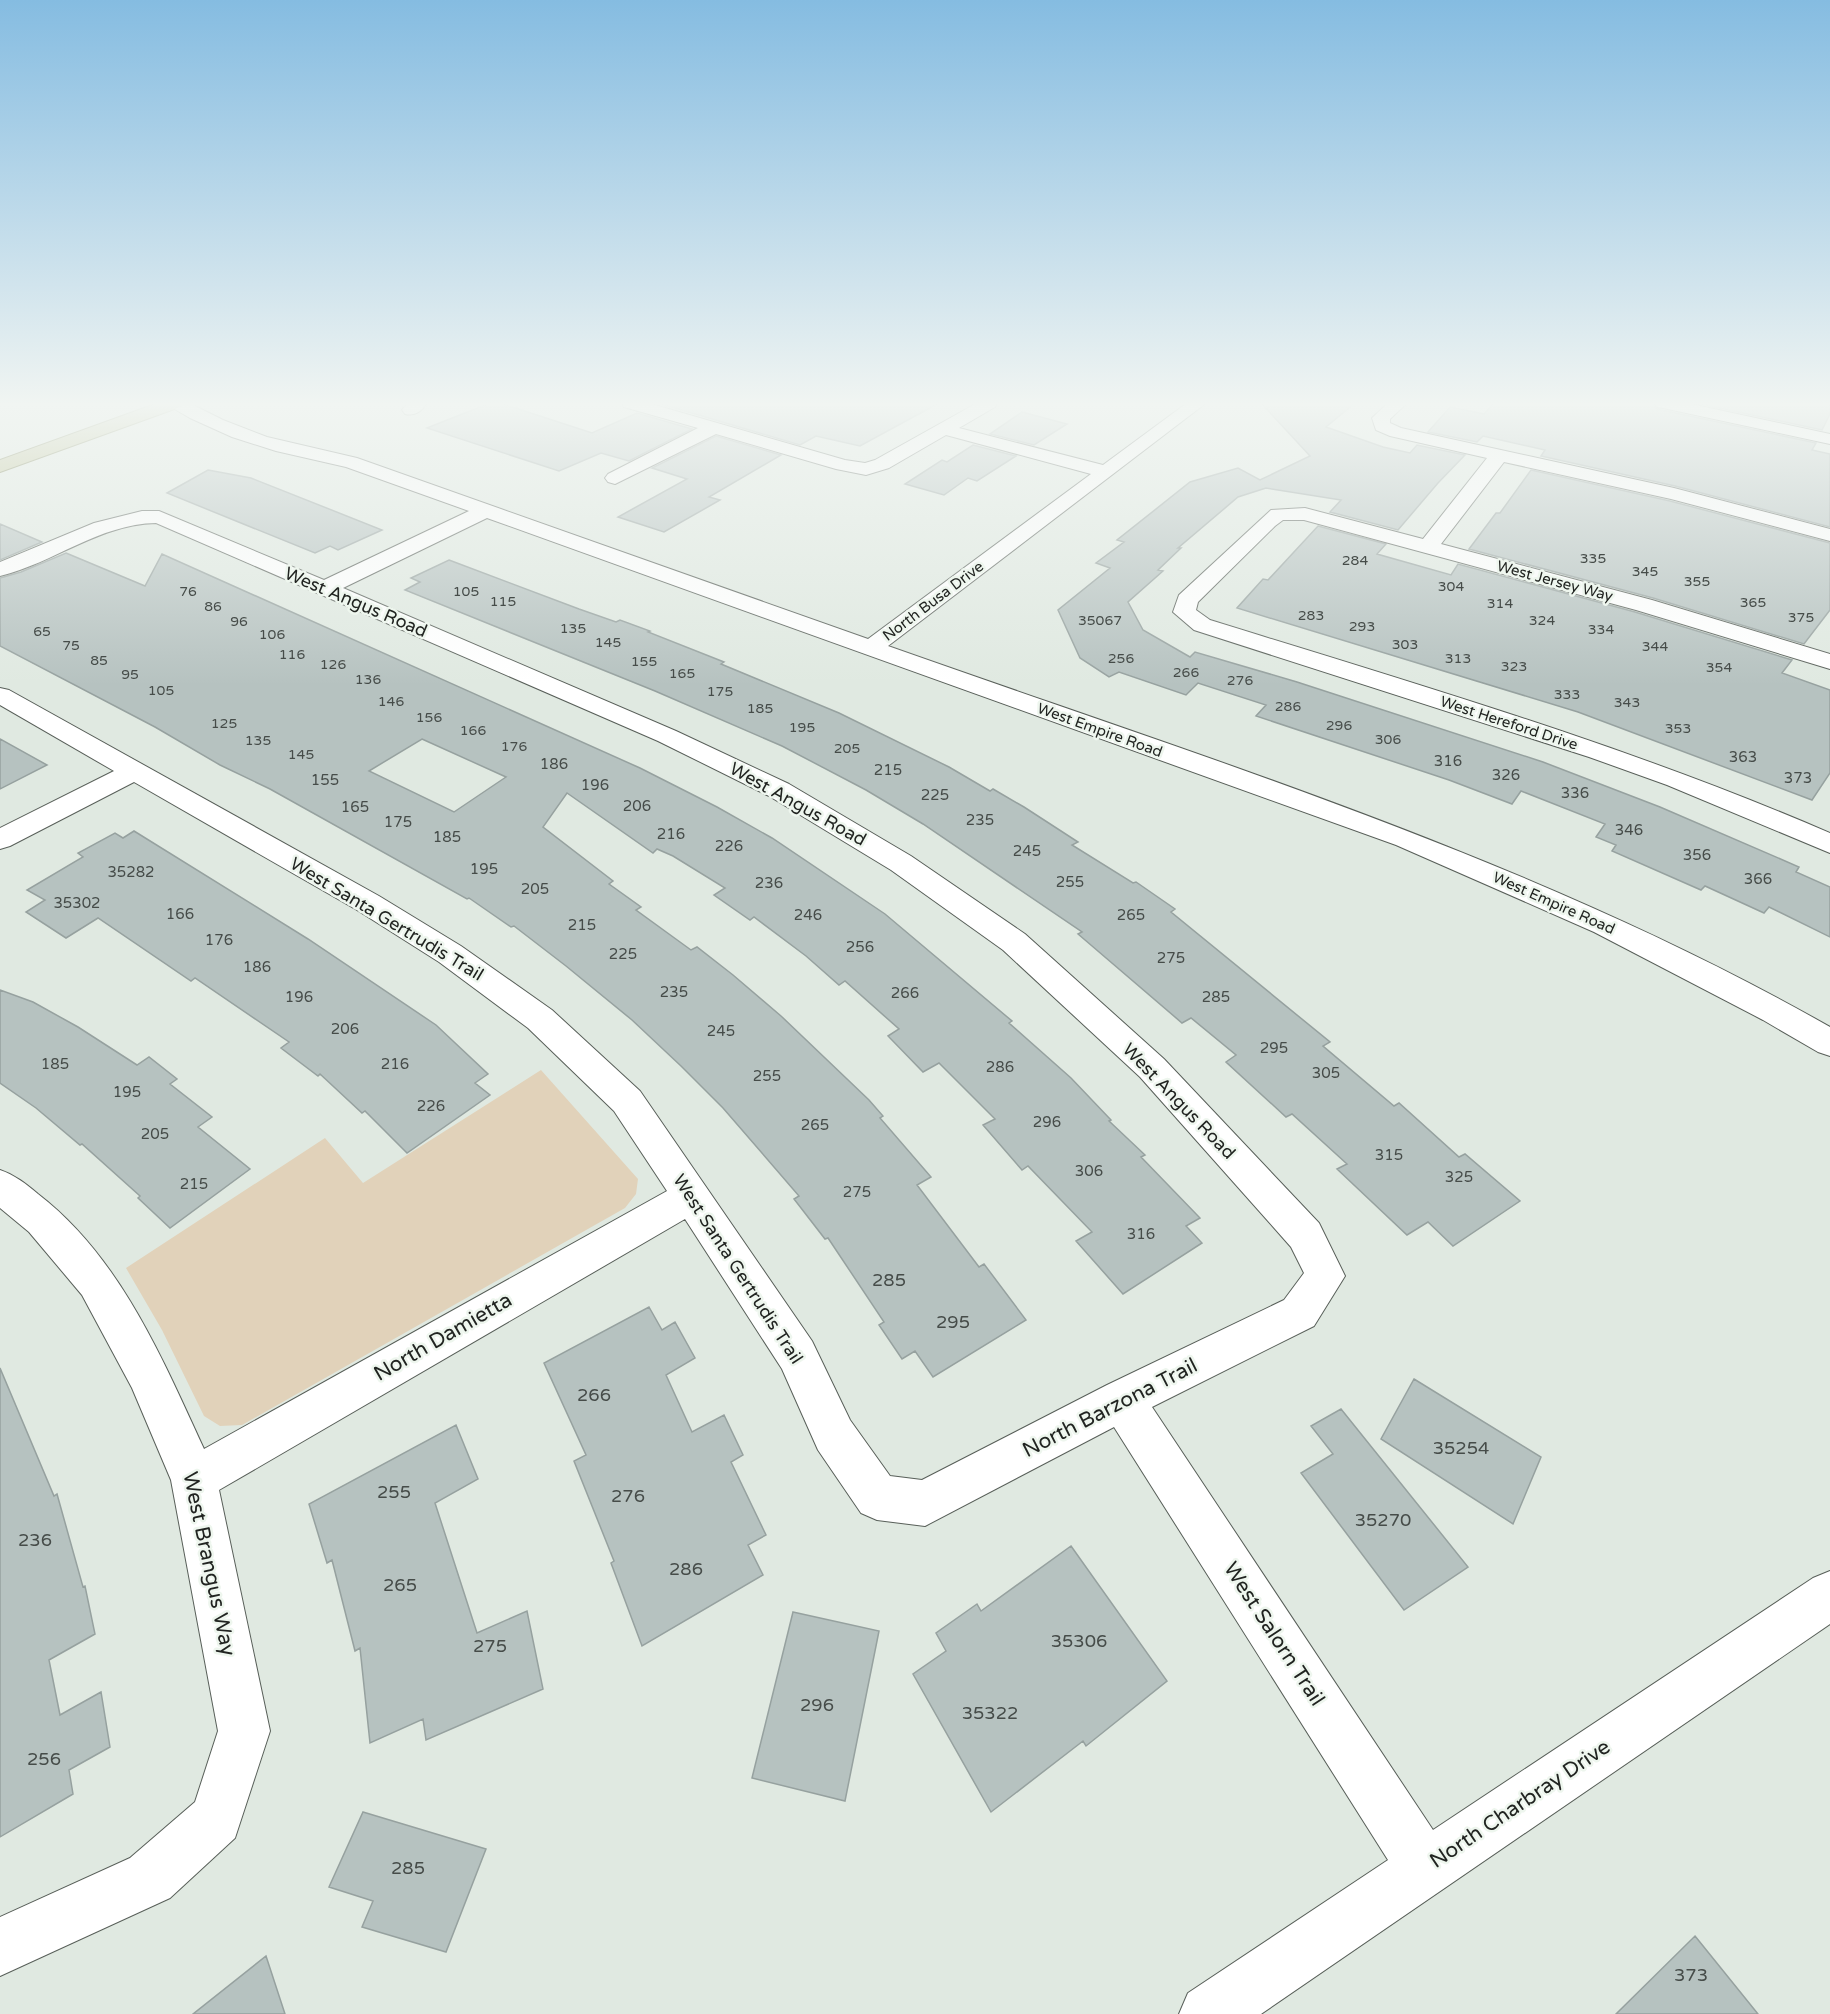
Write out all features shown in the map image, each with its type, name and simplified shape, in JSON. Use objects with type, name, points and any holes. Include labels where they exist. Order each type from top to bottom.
[{"type":"street","name":"West Empire Road","points":[[446,497],[1406,839],[1605,925],[1775,1011],[1830,1043]]},
{"type":"street","name":"North Busa Drive","points":[[870,648],[1072,497]]},
{"type":"street","points":[[1429,546],[1467,497]]},
{"type":"street","points":[[1685,497],[1830,535]]},
{"type":"street","points":[[324,588],[485,511]]},
{"type":"street","name":"West Jersey Way","points":[[1184,612],[1187,600],[1278,514],[1305,514],[1644,605],[1830,662]]},
{"type":"street","name":"West Angus Road","points":[[0,570],[119,521],[144,515],[159,517],[667,735],[779,790],[901,863],[1014,942],[1152,1068],[1305,1235],[1325,1276]]},
{"type":"street","name":"West Hereford Drive","points":[[1184,612],[1202,624],[1563,739],[1669,777],[1769,815],[1830,844]]},
{"type":"street","name":"West Santa Gertrudis Trail","points":[[0,695],[132,772],[368,903],[450,954],[540,1019],[627,1101],[796,1355],[834,1435],[877,1497]]},
{"type":"street","points":[[0,840],[132,772]]},
{"type":"street","name":"West Brangus Way","points":[[0,1186],[43,1220],[96,1282],[148,1375],[194,1479],[244,1731],[216,1819],[150,1878],[0,1947]]},
{"type":"street","name":"North Damietta","points":[[194,1479],[692,1196]]},
{"type":"street","name":"North Barzona Trail","points":[[877,1497],[925,1503],[1122,1400],[1299,1313],[1325,1276]]},
{"type":"street","name":"West Salorn Trail","points":[[1122,1400],[1425,1868]]},
{"type":"street","name":"North Charbray Drive","points":[[1209,2014],[1830,1594]]},
{"type":"shaded area","points":[[541,1070],[638,1179],[636,1194],[625,1208],[242,1425],[220,1426],[204,1416],[162,1330],[126,1268],[325,1138],[363,1183]]},
{"type":"building","points":[[177,497],[299,497],[382,530],[338,550],[330,546],[315,553]]},
{"type":"building","points":[[654,497],[709,497],[720,500],[664,532],[618,517]]},
{"type":"building","points":[[1171,497],[1238,497],[1178,548],[1181,548],[1158,570],[1163,571],[1128,602],[1143,630],[1190,657],[1195,652],[1297,682],[1543,762],[1660,807],[1799,867],[1796,872],[1830,887],[1830,937],[1769,907],[1764,913],[1705,886],[1701,890],[1612,851],[1616,845],[1596,837],[1605,824],[1521,791],[1512,804],[1449,780],[1256,716],[1266,705],[1198,683],[1186,695],[1119,672],[1109,677],[1080,658],[1058,610],[1110,568],[1096,563],[1124,542],[1117,540]]},
{"type":"building","points":[[1322,497],[1426,497],[1398,530],[1330,512],[1341,500]]},
{"type":"building","points":[[1512,497],[1652,497],[1830,543],[1830,610],[1804,644],[1653,598],[1469,549],[1496,513],[1500,513]]},
{"type":"building","points":[[1717,497],[1830,497],[1830,527]]},
{"type":"building","points":[[0,524],[42,542],[0,560]]},
{"type":"building","points":[[1318,526],[1386,544],[1377,554],[1451,575],[1458,564],[1635,612],[1792,660],[1782,673],[1830,690],[1830,773],[1812,800],[1578,712],[1237,608],[1263,579],[1268,580]]},
{"type":"building","points":[[66,553],[145,586],[162,554],[640,768],[772,838],[885,914],[1012,1021],[1009,1023],[1071,1078],[1111,1120],[1109,1121],[1145,1155],[1141,1157],[1200,1218],[1186,1226],[1202,1243],[1123,1294],[1076,1241],[1092,1232],[1028,1166],[1022,1170],[983,1125],[995,1119],[939,1063],[923,1072],[888,1036],[899,1029],[845,981],[839,985],[806,956],[754,917],[750,920],[714,895],[725,888],[673,856],[657,849],[653,853],[567,793],[543,827],[613,881],[609,884],[641,907],[636,910],[691,950],[697,947],[733,975],[781,1016],[869,1100],[883,1116],[880,1118],[931,1177],[917,1185],[979,1267],[984,1264],[1026,1320],[933,1377],[915,1351],[902,1359],[879,1325],[884,1322],[828,1238],[825,1239],[794,1199],[799,1196],[723,1108],[632,1020],[566,966],[514,926],[511,927],[469,898],[467,899],[270,789],[220,765],[155,727],[0,646],[0,578],[21,572]],"holes":[[[422,739],[506,777],[454,812],[369,771]]]},
{"type":"building","points":[[449,560],[579,609],[650,631],[648,632],[724,662],[721,664],[839,713],[949,767],[990,791],[993,789],[1024,807],[1078,842],[1072,845],[1133,883],[1136,882],[1175,909],[1171,912],[1330,1042],[1323,1046],[1394,1106],[1399,1103],[1459,1157],[1465,1154],[1520,1201],[1453,1246],[1428,1222],[1407,1235],[1337,1169],[1347,1164],[1292,1114],[1286,1117],[1226,1062],[1236,1055],[1191,1018],[1182,1023],[1078,934],[1082,932],[923,824],[866,790],[782,746],[655,691],[405,590],[420,582],[411,578]]},
{"type":"building","points":[[0,739],[47,765],[0,789]]},
{"type":"building","points":[[134,831],[308,939],[436,1025],[488,1074],[475,1083],[490,1095],[407,1153],[365,1111],[362,1113],[320,1074],[318,1076],[281,1048],[289,1042],[195,978],[191,981],[98,918],[66,938],[26,912],[45,900],[27,890],[83,857],[78,853],[115,833],[123,838]]},
{"type":"building","points":[[0,990],[33,1002],[78,1027],[137,1065],[149,1057],[177,1079],[170,1084],[212,1117],[198,1127],[250,1169],[170,1228],[138,1198],[140,1196],[82,1144],[80,1145],[36,1108],[0,1083]]},
{"type":"building","points":[[649,1307],[662,1330],[675,1322],[695,1358],[666,1375],[692,1432],[724,1415],[743,1455],[731,1462],[766,1535],[748,1545],[763,1575],[642,1646],[611,1563],[614,1561],[574,1461],[586,1455],[544,1363]]},
{"type":"building","points":[[0,1368],[54,1496],[57,1494],[83,1587],[85,1586],[95,1634],[49,1660],[60,1715],[101,1692],[110,1747],[69,1770],[73,1794],[0,1837]]},
{"type":"building","points":[[1414,1379],[1541,1457],[1513,1524],[1381,1439]]},
{"type":"building","points":[[1341,1409],[1468,1567],[1404,1610],[1301,1473],[1333,1454],[1311,1426]]},
{"type":"building","points":[[456,1425],[478,1479],[435,1503],[477,1633],[527,1611],[543,1689],[426,1740],[423,1719],[370,1743],[360,1648],[355,1651],[332,1560],[327,1563],[309,1504]]},
{"type":"building","points":[[1071,1546],[1167,1681],[1086,1746],[1083,1741],[991,1812],[913,1674],[946,1651],[936,1633],[977,1604],[981,1611]]},
{"type":"building","points":[[793,1612],[879,1631],[845,1801],[752,1778]]},
{"type":"building","points":[[363,1812],[486,1849],[446,1952],[362,1927],[373,1901],[329,1887]]},
{"type":"building","points":[[1695,1936],[1758,2014],[1616,2014]]},
{"type":"building","points":[[266,1956],[285,2014],[193,2014]]}]
